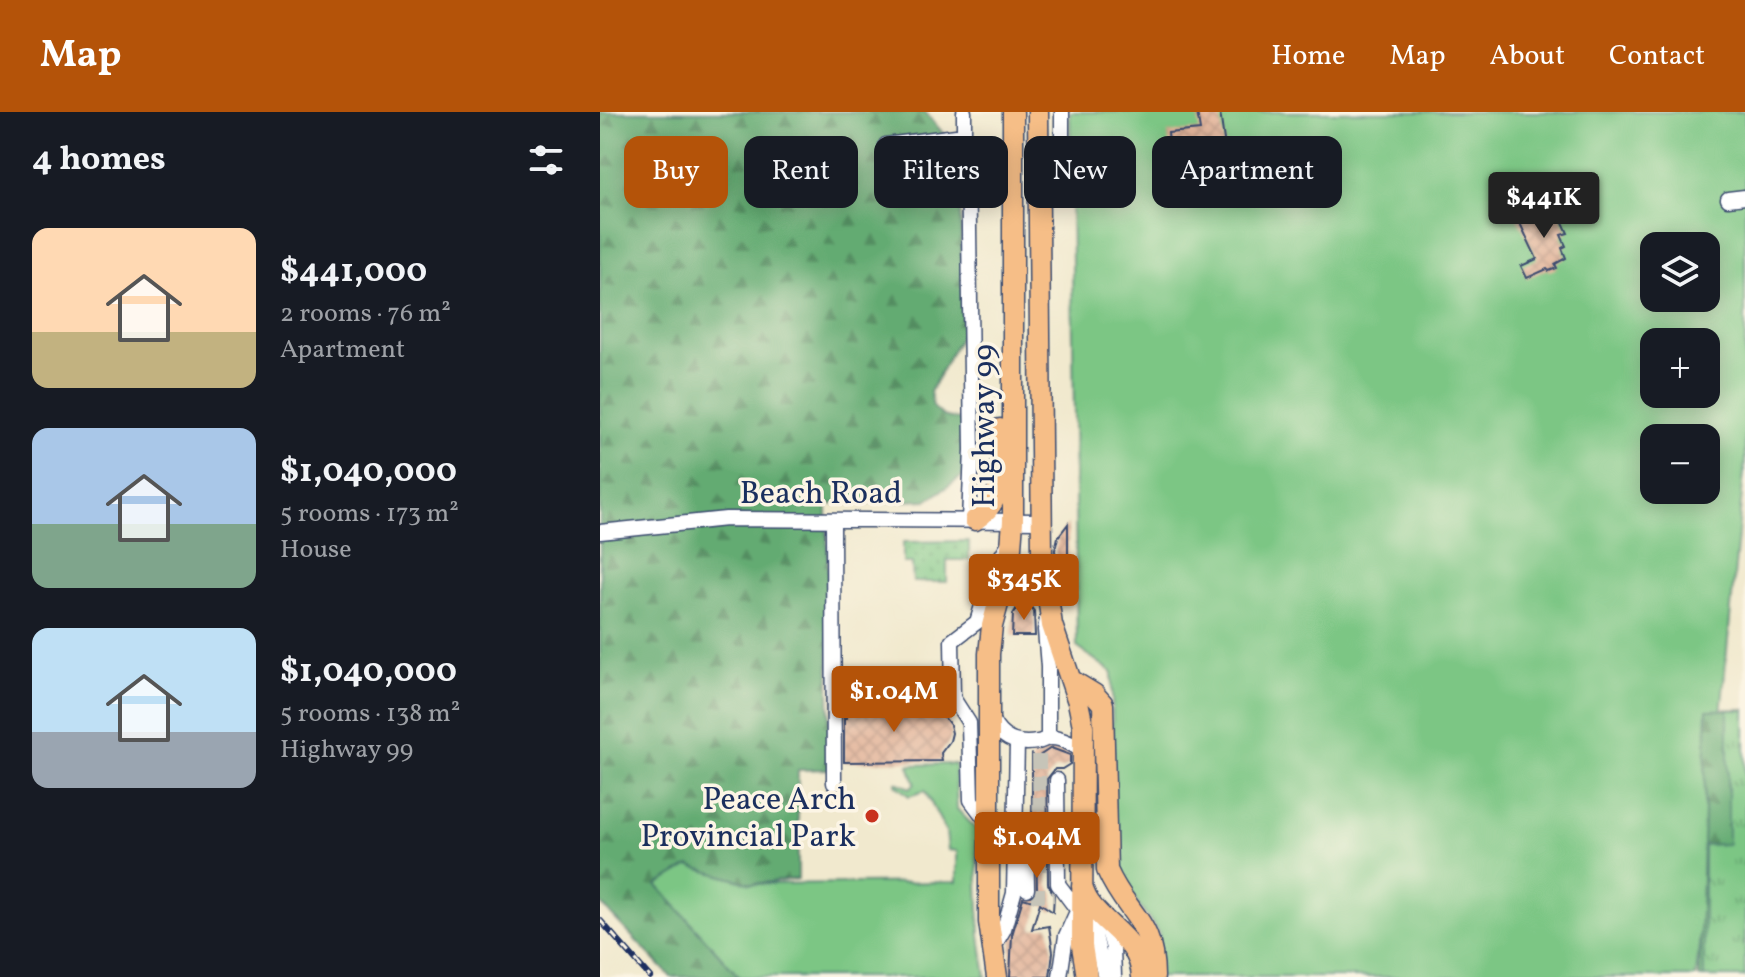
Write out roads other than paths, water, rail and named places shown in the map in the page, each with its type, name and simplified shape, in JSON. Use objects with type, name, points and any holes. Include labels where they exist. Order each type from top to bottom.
[{"type":"highway","name":"Highway 99","points":[[997,977],[989,922],[984,827],[990,637],[1007,571],[1009,532],[1013,112]]},
{"type":"highway","name":"Highway 99","points":[[1038,112],[1038,136]]},
{"type":"highway","name":"Highway 99","points":[[1039,208],[1042,532],[1049,611],[1083,721],[1084,856],[1080,903],[1081,947],[1087,977]]},
{"type":"highway","points":[[972,520],[990,508],[998,495],[1000,422],[1013,314]]},
{"type":"highway","points":[[1071,680],[1094,694],[1103,704],[1107,870],[1116,890],[1148,934],[1154,977]]},
{"type":"highway","points":[[984,827],[983,934],[989,977]]},
{"type":"highway","points":[[1080,903],[1139,959],[1142,977]]},
{"type":"street","points":[[964,112],[968,155],[972,520]]},
{"type":"street","points":[[984,827],[981,643],[1009,532],[1004,112]]},
{"type":"street","points":[[1062,112],[1062,136]]},
{"type":"street","points":[[956,136],[964,135]]},
{"type":"street","points":[[1728,199],[1745,197]]},
{"type":"street","name":"Beach Road","points":[[600,532],[726,519],[972,520],[1009,532],[1042,532]]},
{"type":"street","points":[[833,521],[834,783]]},
{"type":"street","points":[[984,827],[970,794],[968,719],[953,698],[952,641],[977,622],[1009,532]]},
{"type":"street","points":[[1042,745],[1048,667],[1045,630],[1049,611]]},
{"type":"street","points":[[951,684],[947,699],[962,722],[964,804],[984,827]]},
{"type":"street","points":[[989,712],[997,729],[1009,740],[1079,747],[1084,755]]},
{"type":"street","points":[[993,955],[1013,898],[1017,742]]},
{"type":"street","points":[[1057,780],[1058,884],[1080,903]]},
{"type":"street","points":[[1013,898],[1029,892],[1026,831],[1017,823]]},
{"type":"street","points":[[1114,977],[1120,941]]},
{"type":"street","points":[[1120,941],[1123,977]]},
{"type":"street","points":[[1120,941],[1132,953],[1133,977]]},
{"type":"street","name":"Highway 99","points":[[1060,977],[1081,947]]},
{"type":"street","name":"Highway 99","points":[[1069,977],[1081,947]]},
{"type":"street","name":"Highway 99","points":[[1078,977],[1081,947]]},
{"type":"street","name":"Highway 99","points":[[1081,947],[1096,977]]},
{"type":"street","name":"Highway 99","points":[[1081,947],[1105,977]]},
{"type":"tunnel","points":[[1039,755],[1040,871]]},
{"type":"tunnel","points":[[1031,895],[1054,895]]},
{"type":"railway","points":[[600,920],[650,977]]},
{"type":"place","name":"Peace Arch Provincial Park","points":[[872,816]]}]
